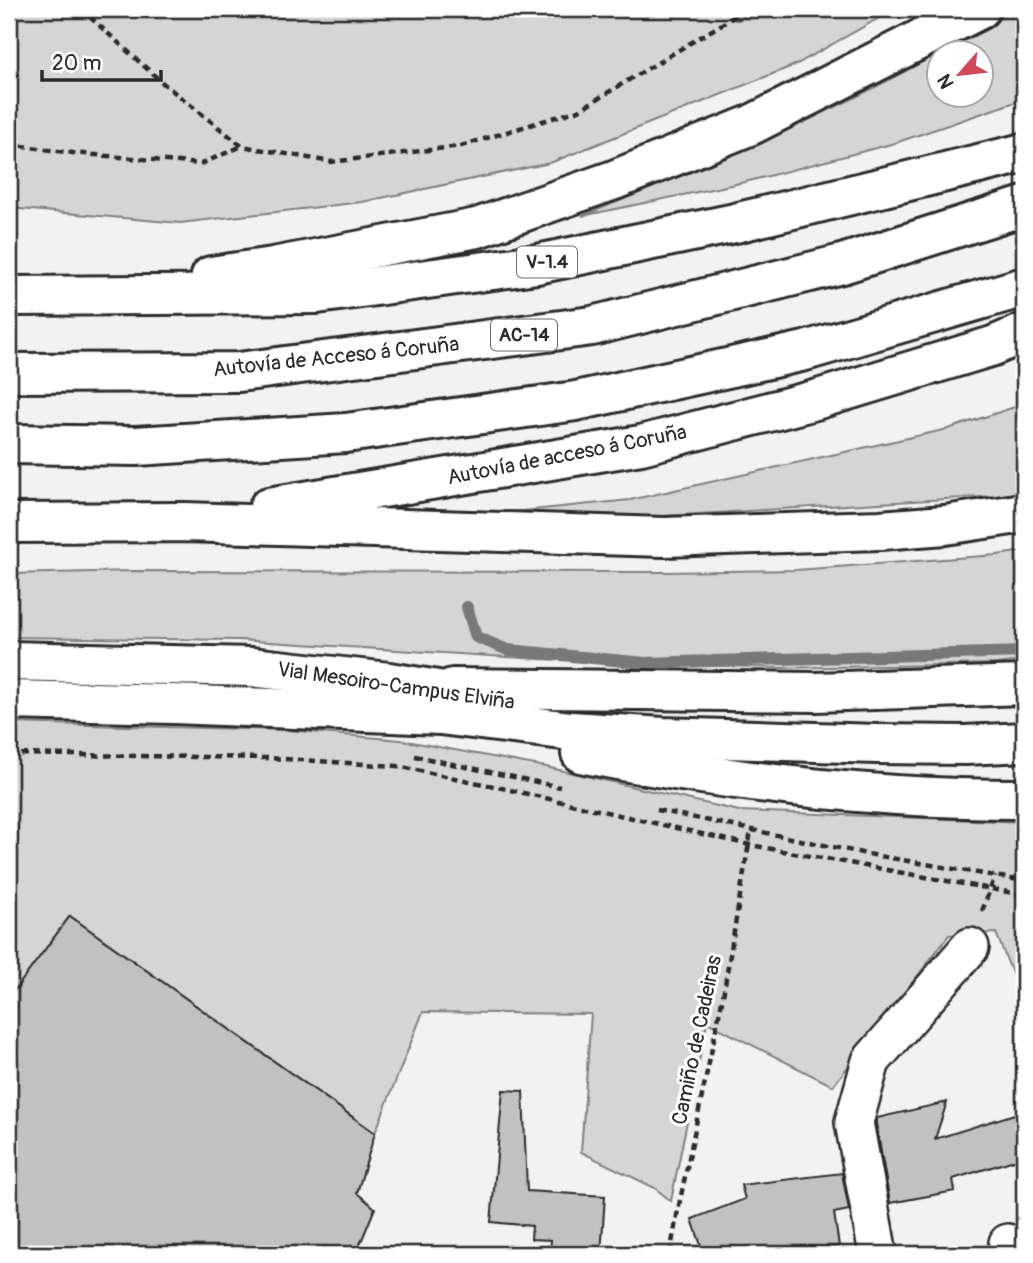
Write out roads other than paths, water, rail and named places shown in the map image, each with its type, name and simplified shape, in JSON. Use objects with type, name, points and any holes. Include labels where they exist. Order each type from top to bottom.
[{"type":"main road","points":[[61,297],[273,267],[477,228],[614,180],[751,125],[981,9]]},
{"type":"main road","name":"V-1.4","points":[[9,296],[317,295],[537,264],[735,223],[1024,152]]},
{"type":"main road","name":"Autovía de Acceso á Coruña","points":[[9,373],[239,372],[592,326],[842,264],[1024,206]]},
{"type":"main road","points":[[9,444],[135,446],[346,433],[576,401],[805,351],[1024,287]]},
{"type":"main road","name":"Autovía de acceso á Coruña","points":[[184,522],[641,445],[815,400],[993,346],[1024,333]]},
{"type":"main road","points":[[9,523],[184,522],[664,537],[880,530],[945,525],[1024,513]]},
{"type":"main road","name":"Vial Mesoiro-Campus Elviña","points":[[9,661],[251,667],[313,672],[571,731],[780,741],[952,745],[1024,742]]},
{"type":"main road","points":[[431,701],[1024,685]]},
{"type":"main road","name":"Vial Mesoiro-Campus Elviña","points":[[9,700],[174,704],[431,701]]},
{"type":"main road","points":[[431,701],[531,743],[728,777],[854,793],[1024,799]]},
{"type":"street","points":[[878,1254],[854,1122],[871,1061],[970,947]]},
{"type":"waterway","points":[[737,15],[747,9]]},
{"type":"waterway","points":[[467,607],[476,637],[508,650],[645,663],[1024,652]]}]
